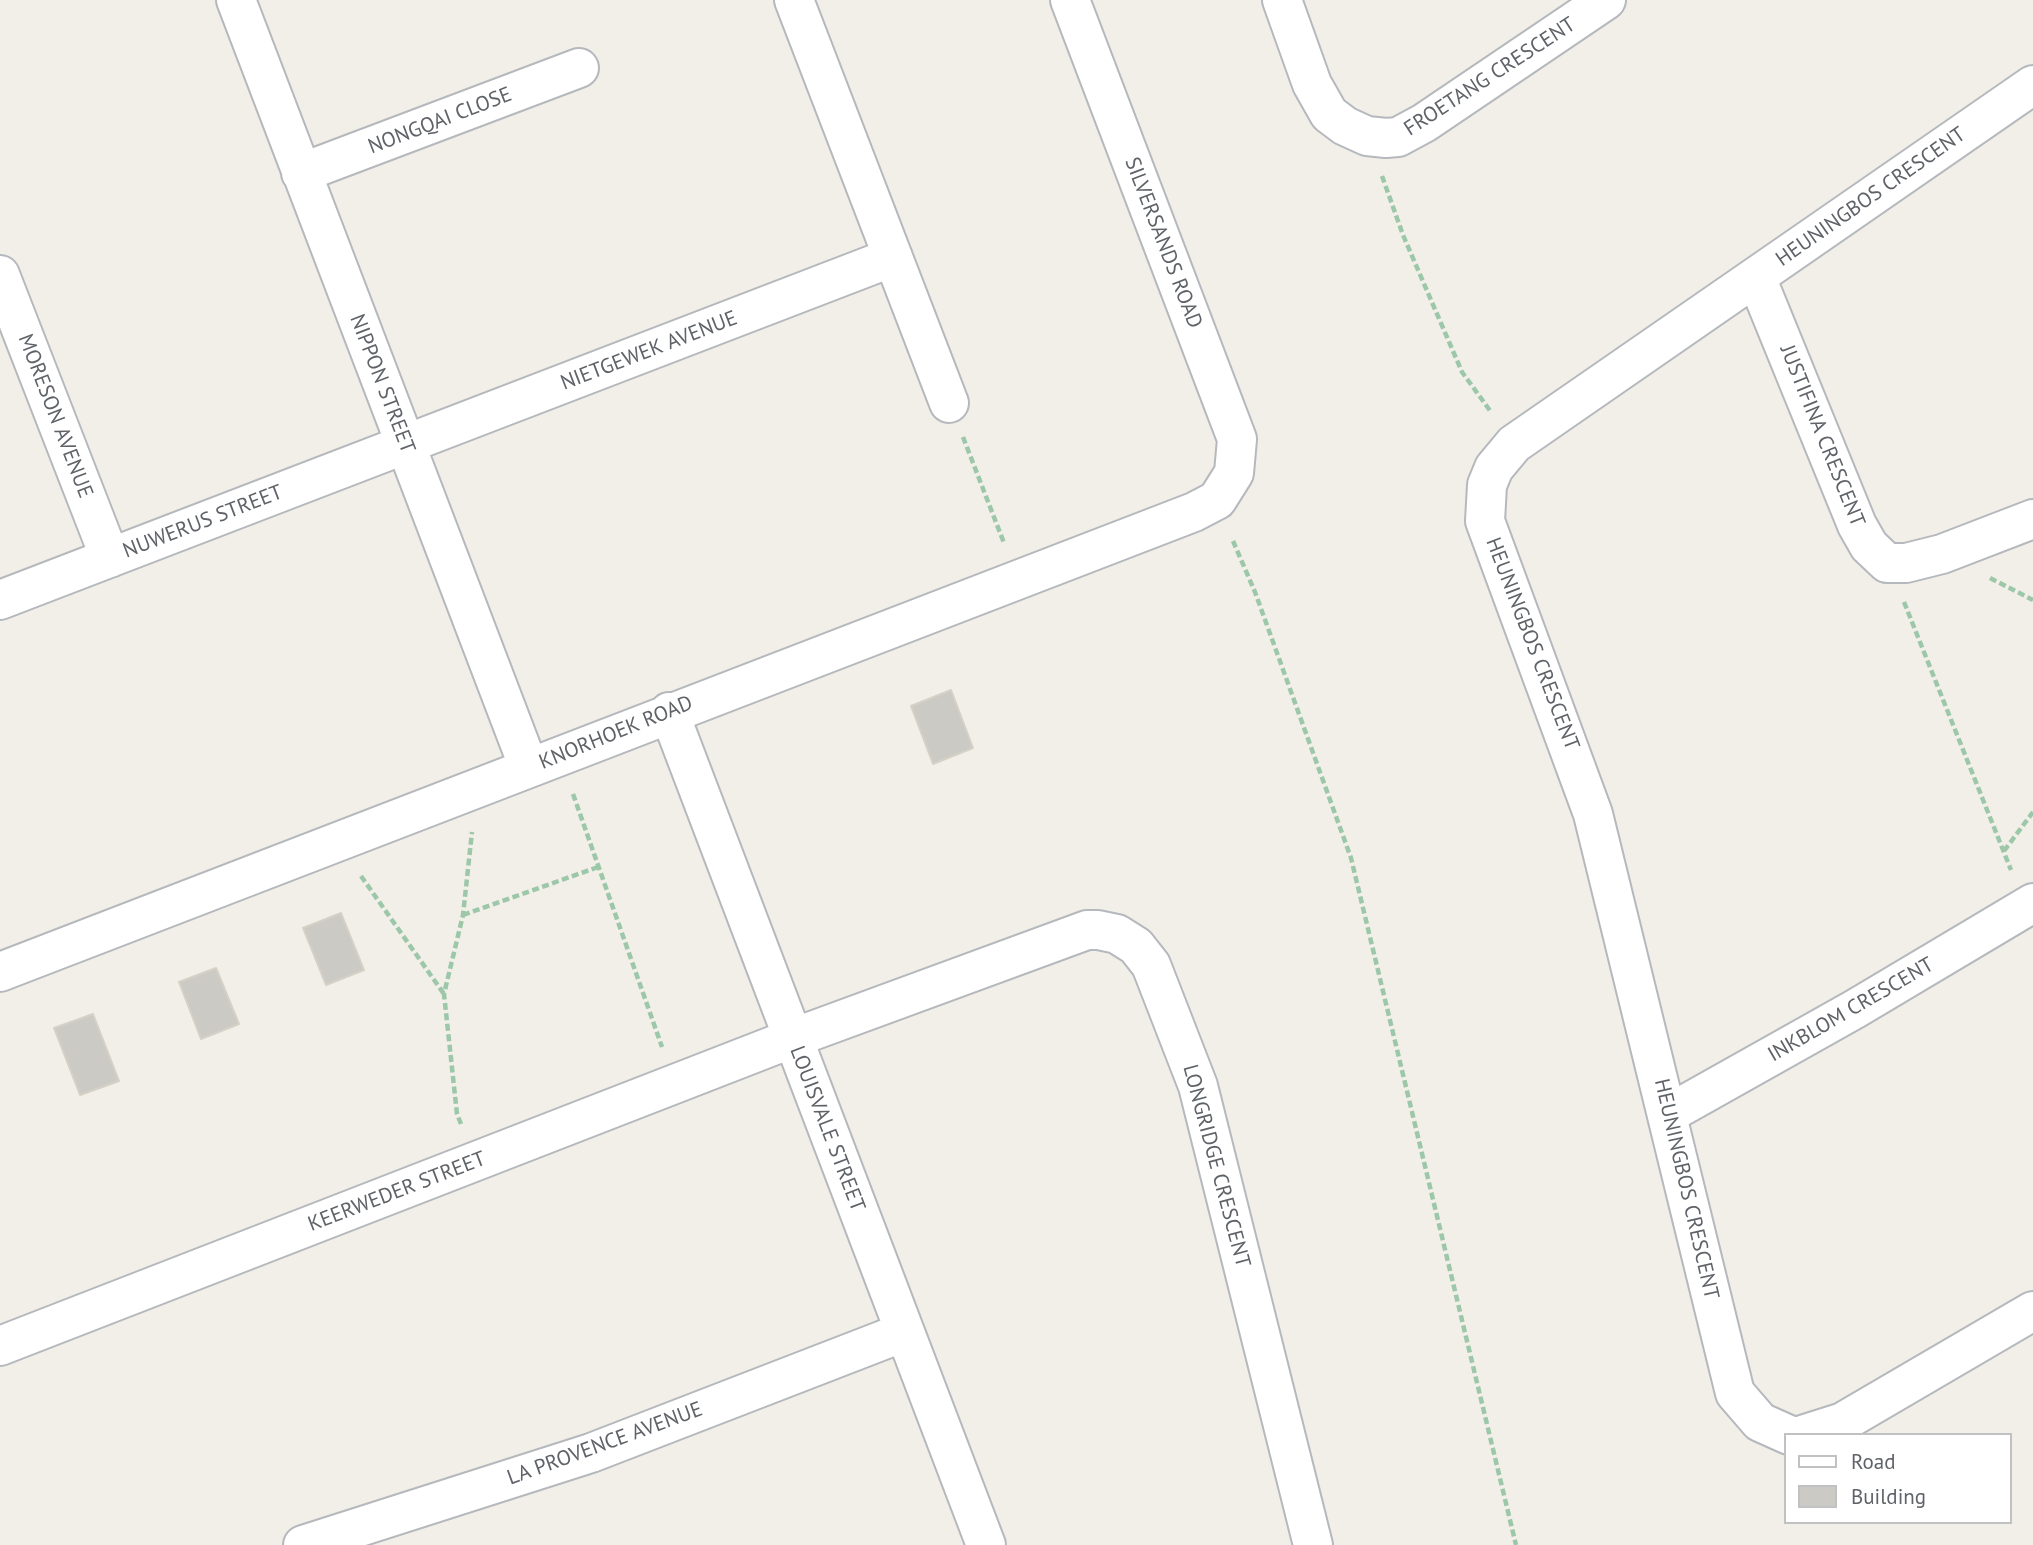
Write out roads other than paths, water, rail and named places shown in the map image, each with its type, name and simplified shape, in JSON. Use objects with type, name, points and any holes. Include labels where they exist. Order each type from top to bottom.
[{"type":"street","name":"NIPPON STREET","points":[[236,0],[406,444],[544,762]]},
{"type":"street","points":[[794,0],[949,403]]},
{"type":"street","name":"SILVERSANDS ROAD","points":[[1070,0],[1237,439],[1237,462],[1227,487]]},
{"type":"street","name":"FROETANG CRESCENT","points":[[1282,0],[1312,84],[1329,114],[1345,126],[1367,136],[1398,137],[1606,0]]},
{"type":"street","name":"NONGQAI CLOSE","points":[[301,173],[579,68]]},
{"type":"street","name":"HEUNINGBOS CRESCENT","points":[[1785,1433],[1760,1422],[1735,1393],[1593,814],[1485,521],[1487,485],[1494,468],[1514,444],[2033,85]]},
{"type":"street","name":"NIETGEWEK AVENUE","points":[[406,444],[893,257]]},
{"type":"street","name":"MORESON AVENUE","points":[[0,275],[110,558]]},
{"type":"street","name":"JUSTIFINA CRESCENT","points":[[1756,277],[1857,526],[1869,546],[1887,563],[1906,563],[1942,554],[2033,519]]},
{"type":"street","name":"NUWERUS STREET","points":[[0,600],[406,444]]},
{"type":"street","name":"KNORHOEK ROAD","points":[[0,972],[1205,507],[1217,500],[1227,487]]},
{"type":"street","name":"LOUISVALE STREET","points":[[668,712],[986,1545]]},
{"type":"street","name":"INKBLOM CRESCENT","points":[[1668,1114],[2030,906]]},
{"type":"street","name":"LONGRIDGE CRESCENT","points":[[793,1038],[1087,930],[1117,934],[1136,946],[1151,965],[1198,1086],[1313,1545]]},
{"type":"street","name":"KEERWEDER STREET","points":[[0,1346],[793,1038]]},
{"type":"street","points":[[1813,1433],[1843,1422],[2033,1311]]},
{"type":"street","name":"LA PROVENCE AVENUE","points":[[303,1545],[591,1453],[904,1332]]}]
